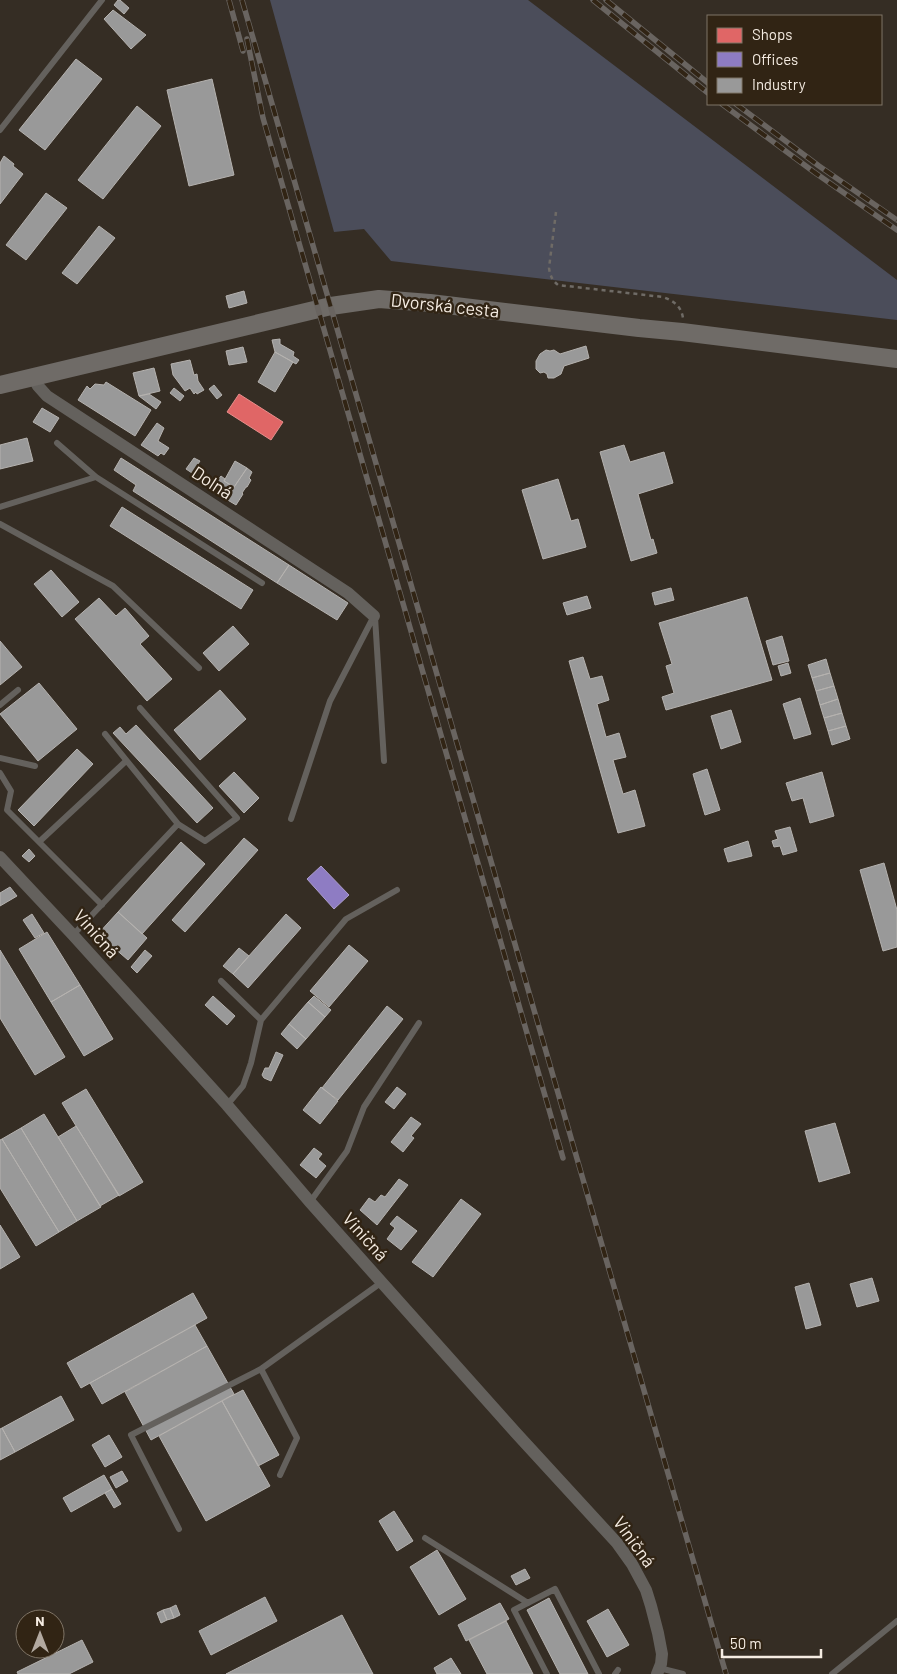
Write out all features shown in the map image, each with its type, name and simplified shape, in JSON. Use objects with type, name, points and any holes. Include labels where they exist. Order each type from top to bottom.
[{"type":"street","name":"Dvorská cesta","points":[[0,385],[331,306],[379,300],[430,303],[897,359]]},
{"type":"street","name":"Dolná","points":[[33,377],[47,396],[348,593],[374,616]]},
{"type":"street","name":"Viničná","points":[[0,857],[227,1106],[516,1433],[617,1543],[632,1564],[646,1590],[654,1615],[662,1654],[659,1669]]},
{"type":"lane","points":[[0,130],[102,0]]},
{"type":"lane","points":[[57,443],[96,477],[262,583]]},
{"type":"lane","points":[[0,507],[96,477]]},
{"type":"lane","points":[[0,524],[113,586],[199,668]]},
{"type":"lane","points":[[374,616],[384,761]]},
{"type":"lane","points":[[291,819],[330,701],[374,616]]},
{"type":"lane","points":[[0,705],[18,690]]},
{"type":"lane","points":[[105,734],[178,824],[205,841],[237,818],[140,708]]},
{"type":"lane","points":[[0,758],[35,766]]},
{"type":"lane","points":[[39,842],[126,761]]},
{"type":"lane","points":[[0,773],[11,791],[7,810],[102,905]]},
{"type":"lane","points":[[73,935],[178,824]]},
{"type":"lane","points":[[227,1106],[243,1086],[251,1063],[261,1020],[346,919],[397,890]]},
{"type":"lane","points":[[221,981],[261,1020]]},
{"type":"lane","points":[[310,1202],[347,1151],[364,1106],[419,1023]]},
{"type":"lane","points":[[179,1528],[131,1435],[260,1368],[382,1282]]},
{"type":"lane","points":[[260,1368],[297,1438],[280,1475]]},
{"type":"lane","points":[[425,1538],[528,1603]]},
{"type":"lane","points":[[547,1674],[514,1610],[555,1589],[598,1674]]},
{"type":"lane","points":[[832,1674],[897,1621]]},
{"type":"lane","name":"Viničná","points":[[659,1669],[683,1674]]},
{"type":"path","points":[[556,212],[549,268],[553,282],[564,287],[669,299],[677,305],[682,313],[682,332]]},
{"type":"shaded area","points":[[270,0],[528,0],[897,280],[897,320],[391,261],[364,229],[334,232]]},
{"type":"building: Shops","points":[[239,394],[283,422],[271,440],[227,412]]},
{"type":"building: Offices","points":[[321,866],[349,895],[334,909],[307,879]]},
{"type":"building: Industry","points":[[118,0],[129,8],[124,14],[114,5]]},
{"type":"building: Industry","points":[[113,10],[146,35],[131,49],[104,19]]},
{"type":"building: Industry","points":[[76,59],[102,79],[45,150],[19,130]]},
{"type":"building: Industry","points":[[212,79],[234,175],[189,186],[167,90]]},
{"type":"building: Industry","points":[[137,106],[161,126],[103,199],[78,180]]},
{"type":"building: Industry","points":[[4,156],[23,174],[0,204],[0,163]]},
{"type":"building: Industry","points":[[46,193],[67,208],[26,260],[6,245]]},
{"type":"building: Industry","points":[[99,226],[115,238],[77,284],[62,273]]},
{"type":"building: Industry","points":[[244,291],[247,303],[229,308],[226,296]]},
{"type":"building: Industry","points":[[280,339],[280,344],[294,352],[293,356],[299,360],[296,364],[275,352],[272,340]]},
{"type":"building: Industry","points":[[586,346],[589,358],[564,366],[561,374],[554,378],[548,378],[547,374],[544,372],[540,373],[536,369],[536,361],[540,354],[546,350],[554,350],[560,354]]},
{"type":"building: Industry","points":[[243,347],[247,362],[229,365],[226,351]]},
{"type":"building: Industry","points":[[275,352],[293,362],[275,392],[258,382]]},
{"type":"building: Industry","points":[[190,360],[194,375],[197,374],[198,381],[204,390],[197,394],[196,392],[194,394],[190,388],[185,391],[173,375],[171,364]]},
{"type":"building: Industry","points":[[154,368],[160,391],[139,396],[133,373]]},
{"type":"building: Industry","points":[[106,382],[151,410],[135,436],[78,400],[87,386],[90,389],[95,384],[104,385]]},
{"type":"building: Industry","points":[[214,385],[222,395],[217,399],[209,389]]},
{"type":"building: Industry","points":[[174,388],[184,396],[180,401],[170,393]]},
{"type":"building: Industry","points":[[149,394],[161,402],[156,409],[139,396]]},
{"type":"building: Industry","points":[[42,408],[59,418],[50,432],[33,422]]},
{"type":"building: Industry","points":[[157,423],[164,428],[158,441],[169,448],[164,455],[161,453],[158,456],[141,445]]},
{"type":"building: Industry","points":[[27,438],[33,461],[0,469],[0,445]]},
{"type":"building: Industry","points":[[624,445],[630,462],[664,452],[673,483],[638,494],[651,540],[653,539],[657,553],[631,561],[600,452]]},
{"type":"building: Industry","points":[[121,458],[289,565],[277,583],[133,491],[136,485],[114,470]]},
{"type":"building: Industry","points":[[194,458],[200,461],[192,473],[186,469]]},
{"type":"building: Industry","points":[[235,461],[247,468],[234,487],[224,481]]},
{"type":"building: Industry","points":[[247,468],[252,472],[249,478],[251,480],[236,505],[226,499]]},
{"type":"building: Industry","points":[[221,476],[225,479],[224,481],[234,487],[226,499],[210,489]]},
{"type":"building: Industry","points":[[558,479],[571,521],[578,519],[586,547],[543,559],[522,490]]},
{"type":"building: Industry","points":[[122,507],[253,590],[241,609],[110,526]]},
{"type":"building: Industry","points":[[289,565],[348,603],[337,620],[277,583]]},
{"type":"building: Industry","points":[[51,570],[79,602],[62,617],[34,584]]},
{"type":"building: Industry","points":[[671,588],[674,600],[655,605],[652,593]]},
{"type":"building: Industry","points":[[587,596],[591,608],[567,615],[563,603]]},
{"type":"building: Industry","points":[[747,597],[772,680],[666,710],[662,697],[674,693],[666,666],[672,664],[659,623]]},
{"type":"building: Industry","points":[[99,598],[116,616],[125,608],[149,636],[140,644],[172,679],[147,701],[75,619]]},
{"type":"building: Industry","points":[[233,626],[249,644],[219,671],[203,653]]},
{"type":"building: Industry","points":[[782,636],[789,661],[773,665],[766,641]]},
{"type":"building: Industry","points":[[0,641],[22,667],[0,685]]},
{"type":"building: Industry","points":[[583,657],[590,679],[602,676],[609,700],[597,704],[606,737],[619,733],[626,757],[613,760],[623,794],[635,790],[645,826],[618,833],[569,661]]},
{"type":"building: Industry","points":[[826,659],[830,673],[812,678],[808,665]]},
{"type":"building: Industry","points":[[788,663],[791,673],[781,676],[778,666]]},
{"type":"building: Industry","points":[[830,673],[834,686],[816,691],[812,678]]},
{"type":"building: Industry","points":[[39,683],[77,729],[38,761],[0,714]]},
{"type":"building: Industry","points":[[834,686],[838,699],[820,705],[816,691]]},
{"type":"building: Industry","points":[[220,690],[246,719],[200,760],[174,730]]},
{"type":"building: Industry","points":[[800,698],[811,734],[794,739],[783,704]]},
{"type":"building: Industry","points":[[838,699],[842,713],[824,718],[820,705]]},
{"type":"building: Industry","points":[[731,710],[741,742],[721,749],[711,716]]},
{"type":"building: Industry","points":[[842,713],[846,726],[828,731],[824,718]]},
{"type":"building: Industry","points":[[136,725],[213,808],[197,823],[113,733],[120,727],[126,734]]},
{"type":"building: Industry","points":[[846,726],[850,739],[832,745],[828,731]]},
{"type":"building: Industry","points":[[77,749],[93,764],[34,826],[18,810]]},
{"type":"building: Industry","points":[[707,769],[720,810],[705,815],[693,774]]},
{"type":"building: Industry","points":[[234,772],[259,798],[244,813],[219,786]]},
{"type":"building: Industry","points":[[822,772],[834,816],[810,823],[803,798],[792,801],[786,783]]},
{"type":"building: Industry","points":[[790,827],[797,851],[783,855],[780,846],[774,847],[772,841],[778,839],[775,831]]},
{"type":"building: Industry","points":[[244,838],[258,850],[185,932],[172,920]]},
{"type":"building: Industry","points":[[748,841],[752,856],[728,862],[724,849]]},
{"type":"building: Industry","points":[[181,842],[205,864],[142,934],[118,912]]},
{"type":"building: Industry","points":[[29,849],[35,856],[29,862],[22,856]]},
{"type":"building: Industry","points":[[884,863],[897,910],[897,947],[883,951],[860,870]]},
{"type":"building: Industry","points":[[10,887],[17,896],[0,906],[0,893]]},
{"type":"building: Industry","points":[[118,912],[147,938],[128,960],[98,934]]},
{"type":"building: Industry","points":[[32,914],[44,933],[35,938],[23,920]]},
{"type":"building: Industry","points":[[286,914],[301,928],[248,988],[233,974]]},
{"type":"building: Industry","points":[[47,932],[80,985],[51,1002],[19,949]]},
{"type":"building: Industry","points":[[349,945],[368,961],[329,1007],[310,991]]},
{"type":"building: Industry","points":[[239,948],[249,956],[233,974],[223,966]]},
{"type":"building: Industry","points":[[0,950],[65,1057],[35,1075],[0,1018]]},
{"type":"building: Industry","points":[[145,950],[152,956],[137,973],[131,967]]},
{"type":"building: Industry","points":[[80,985],[113,1039],[84,1056],[51,1002]]},
{"type":"building: Industry","points":[[213,996],[235,1016],[227,1025],[205,1005]]},
{"type":"building: Industry","points":[[314,996],[331,1010],[325,1017],[308,1002]]},
{"type":"building: Industry","points":[[308,1002],[325,1017],[306,1039],[289,1024]]},
{"type":"building: Industry","points":[[387,1006],[403,1019],[338,1100],[322,1088]]},
{"type":"building: Industry","points":[[289,1024],[306,1039],[297,1049],[281,1034]]},
{"type":"building: Industry","points":[[276,1052],[283,1055],[271,1081],[262,1075],[265,1068],[269,1068]]},
{"type":"building: Industry","points":[[321,1087],[338,1101],[320,1124],[303,1110]]},
{"type":"building: Industry","points":[[397,1087],[406,1094],[394,1109],[385,1102]]},
{"type":"building: Industry","points":[[86,1089],[143,1182],[119,1196],[62,1103]]},
{"type":"building: Industry","points":[[44,1114],[101,1207],[77,1221],[21,1128]]},
{"type":"building: Industry","points":[[411,1117],[421,1124],[411,1136],[414,1138],[403,1152],[391,1142]]},
{"type":"building: Industry","points":[[835,1123],[850,1173],[819,1182],[805,1131]]},
{"type":"building: Industry","points":[[76,1126],[119,1195],[100,1206],[58,1137]]},
{"type":"building: Industry","points":[[21,1128],[77,1221],[59,1232],[2,1139]]},
{"type":"building: Industry","points":[[2,1139],[59,1232],[36,1246],[0,1188],[0,1140]]},
{"type":"building: Industry","points":[[314,1148],[322,1154],[318,1159],[326,1166],[316,1178],[300,1165]]},
{"type":"building: Industry","points":[[399,1179],[408,1185],[377,1225],[360,1210],[369,1198],[375,1202],[381,1195],[385,1197]]},
{"type":"building: Industry","points":[[461,1199],[481,1214],[433,1277],[412,1262]]},
{"type":"building: Industry","points":[[397,1216],[417,1231],[401,1250],[387,1239],[395,1228],[390,1224]]},
{"type":"building: Industry","points":[[0,1225],[20,1257],[0,1269]]},
{"type":"building: Industry","points":[[872,1278],[879,1301],[857,1307],[850,1284]]},
{"type":"building: Industry","points":[[809,1283],[821,1325],[806,1329],[795,1287]]},
{"type":"building: Industry","points":[[193,1293],[207,1318],[81,1388],[67,1363]]},
{"type":"building: Industry","points":[[195,1325],[207,1346],[102,1404],[90,1383]]},
{"type":"building: Industry","points":[[207,1346],[234,1394],[151,1440],[125,1392]]},
{"type":"building: Industry","points":[[243,1390],[279,1455],[258,1466],[222,1401]]},
{"type":"building: Industry","points":[[61,1396],[74,1420],[15,1452],[2,1428]]},
{"type":"building: Industry","points":[[222,1401],[270,1486],[206,1521],[159,1436]]},
{"type":"building: Industry","points":[[2,1428],[15,1452],[0,1460],[0,1429]]},
{"type":"building: Industry","points":[[109,1435],[122,1457],[105,1467],[92,1445]]},
{"type":"building: Industry","points":[[122,1471],[128,1481],[116,1488],[110,1477]]},
{"type":"building: Industry","points":[[104,1475],[112,1489],[71,1512],[63,1498]]},
{"type":"building: Industry","points":[[112,1489],[121,1504],[114,1508],[105,1493]]},
{"type":"building: Industry","points":[[394,1511],[413,1541],[397,1551],[379,1521]]},
{"type":"building: Industry","points":[[437,1550],[466,1599],[439,1615],[410,1567]]},
{"type":"building: Industry","points":[[525,1569],[530,1578],[516,1585],[511,1576]]},
{"type":"building: Industry","points":[[265,1597],[277,1621],[211,1655],[199,1631]]},
{"type":"building: Industry","points":[[549,1598],[588,1674],[560,1674],[527,1610]]},
{"type":"building: Industry","points":[[500,1603],[509,1619],[466,1641],[458,1625]]},
{"type":"building: Industry","points":[[176,1605],[180,1615],[174,1618],[170,1608]]},
{"type":"building: Industry","points":[[170,1608],[174,1618],[167,1620],[163,1610]]},
{"type":"building: Industry","points":[[608,1609],[629,1645],[607,1657],[587,1621]]},
{"type":"building: Industry","points":[[163,1610],[167,1620],[161,1623],[157,1613]]},
{"type":"building: Industry","points":[[342,1615],[373,1674],[226,1674]]},
{"type":"building: Industry","points":[[506,1621],[533,1674],[487,1674],[469,1640]]},
{"type":"building: Industry","points":[[82,1640],[93,1662],[69,1674],[18,1674],[17,1672],[43,1659],[65,1659],[65,1648]]},
{"type":"building: Industry","points":[[451,1658],[461,1674],[437,1674],[434,1668]]},
{"type":"railway","points":[[229,0],[243,51]]},
{"type":"railway","points":[[242,0],[726,1674]]},
{"type":"railway","points":[[593,0],[707,92]]},
{"type":"railway","points":[[606,0],[707,82]]},
{"type":"railway","points":[[247,39],[263,118],[563,1158]]},
{"type":"railway","points":[[723,105],[897,230]]},
{"type":"railway","points":[[737,105],[819,166],[897,220]]}]
